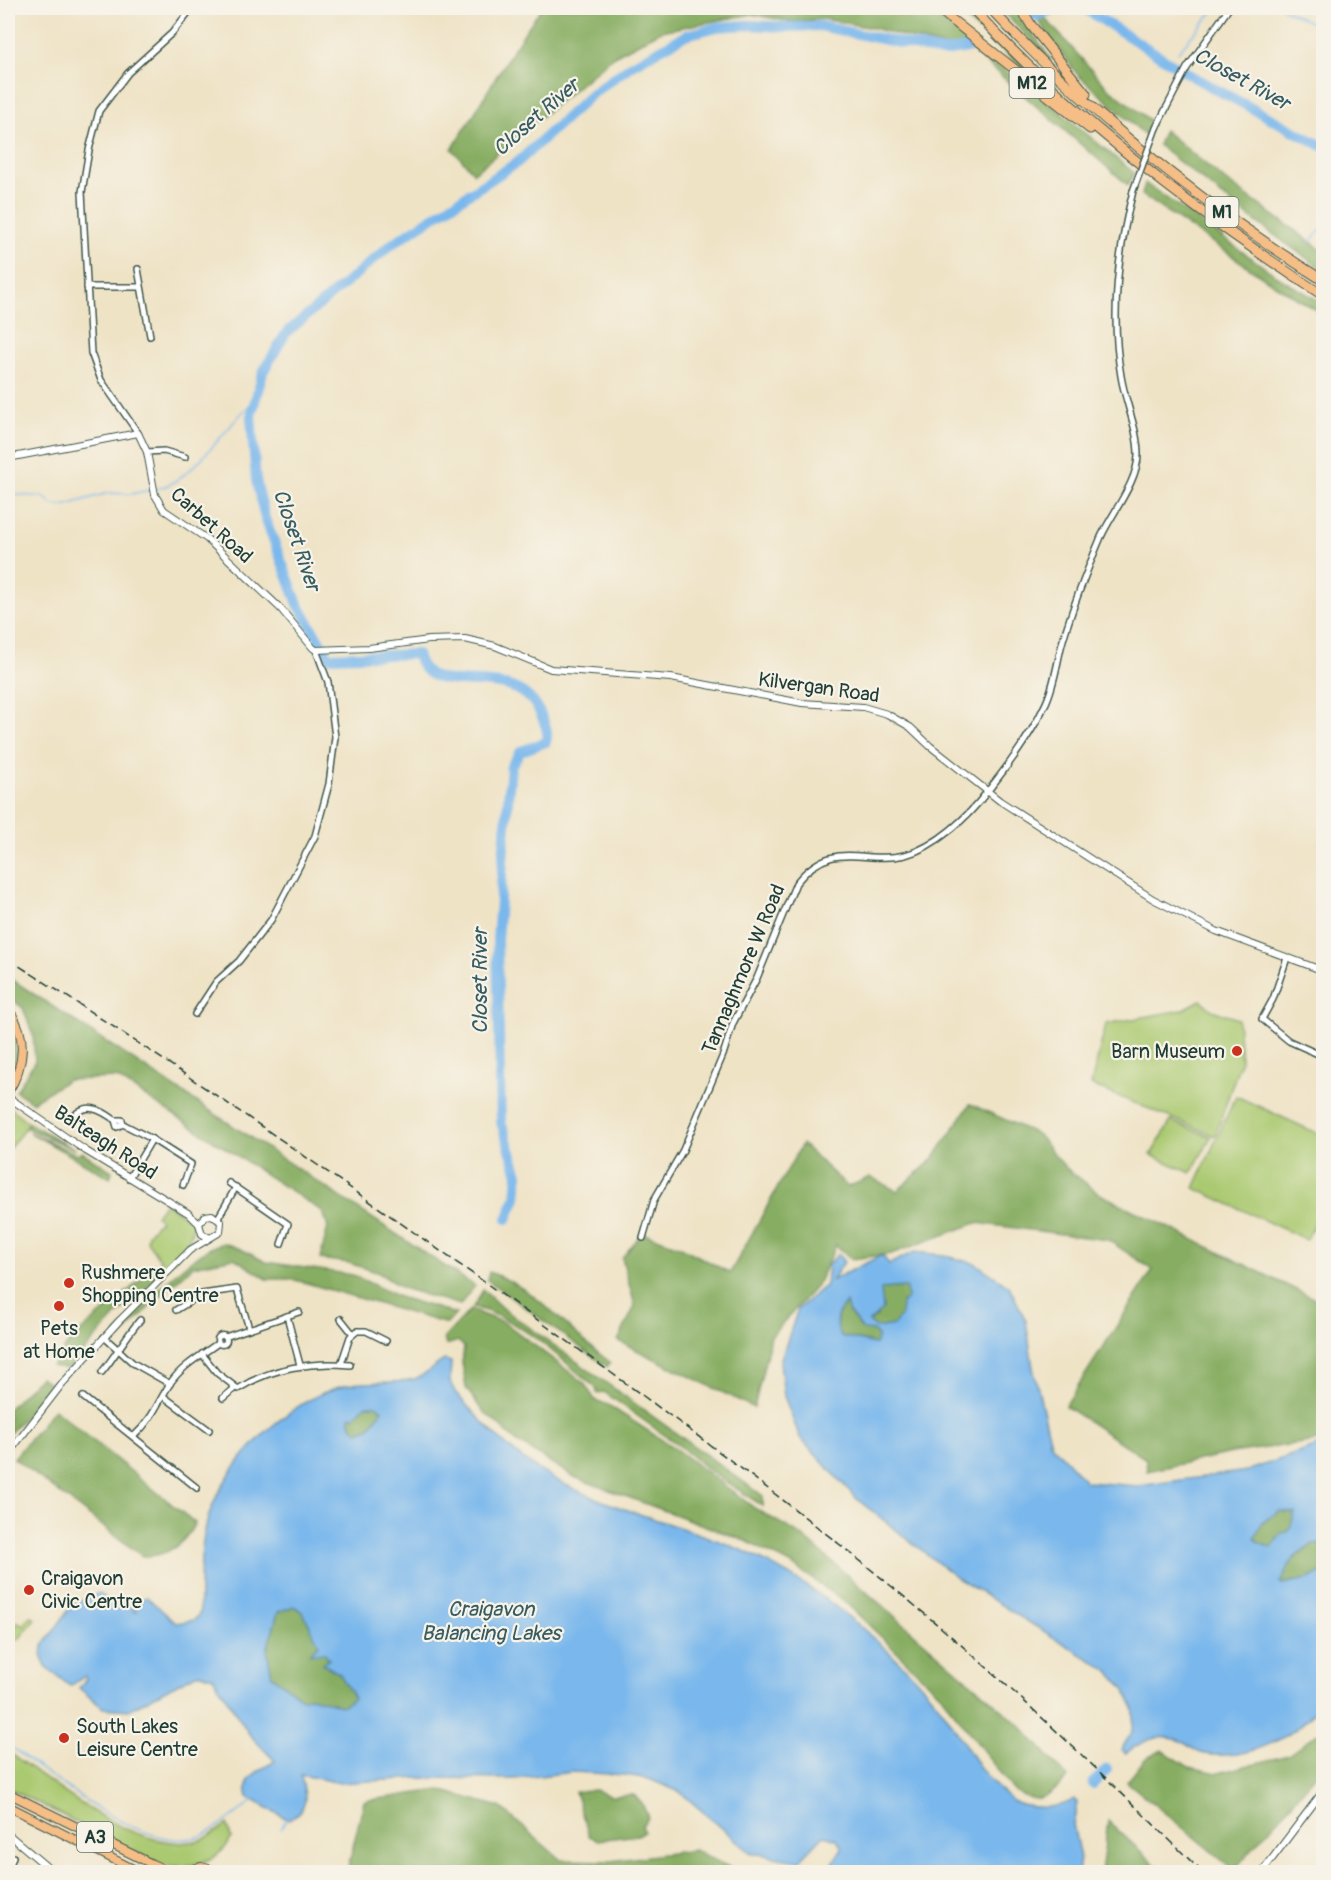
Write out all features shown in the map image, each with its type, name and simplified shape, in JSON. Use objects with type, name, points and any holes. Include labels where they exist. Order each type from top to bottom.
[{"type":"highway","name":"M12","points":[[937,8],[1096,134],[1130,155]]},
{"type":"highway","name":"M1","points":[[972,8],[1026,63],[1130,155],[1209,218],[1323,296]]},
{"type":"highway","name":"M1","points":[[990,8],[1125,136],[1232,219],[1323,281]]},
{"type":"highway","name":"M12","points":[[1021,8],[1072,78],[1125,136]]},
{"type":"highway","points":[[8,1009],[19,1027],[23,1049],[21,1063],[8,1094]]},
{"type":"highway","name":"A3","points":[[8,1793],[165,1870],[184,1872],[201,1867],[220,1872]]},
{"type":"highway","name":"A3","points":[[8,1806],[139,1872]]},
{"type":"street","name":"Carbet Road","points":[[192,8],[172,33],[128,73],[111,93],[95,120],[81,200],[93,362],[101,380],[138,433],[147,452],[153,490],[164,510],[207,539],[280,609],[313,648],[318,650],[328,682],[335,737],[329,784],[315,836],[271,920],[239,961],[216,982],[195,1014]]},
{"type":"street","name":"Tannaghmore W Road","points":[[643,1238],[654,1200],[683,1150],[723,1055],[733,1023],[757,978],[796,883],[805,873],[834,857],[856,854],[903,856],[916,851],[949,830],[987,792],[1031,730],[1046,704],[1063,639],[1100,540],[1138,466],[1137,438],[1120,374],[1116,306],[1123,235],[1133,191],[1156,128],[1181,78],[1229,8]]},
{"type":"street","points":[[138,269],[139,287],[150,336]]},
{"type":"street","points":[[87,287],[139,287]]},
{"type":"street","points":[[8,458],[138,433]]},
{"type":"street","points":[[147,452],[164,451],[182,456],[178,464]]},
{"type":"street","name":"Kilvergan Road","points":[[318,650],[369,648],[429,640],[465,639],[495,646],[552,669],[671,678],[802,703],[863,707],[887,714],[910,727],[987,792],[1153,899],[1215,932],[1323,971]]},
{"type":"street","points":[[1287,958],[1273,999],[1262,1019],[1288,1041],[1318,1054]]},
{"type":"street","name":"Balteagh Road","points":[[8,1094],[35,1116],[114,1169],[188,1213],[200,1227]]},
{"type":"street","points":[[73,1117],[84,1108],[95,1108],[115,1120],[117,1127],[123,1124],[152,1139],[191,1164],[183,1185]]},
{"type":"street","points":[[125,1176],[152,1139]]},
{"type":"street","points":[[229,1183],[288,1224],[281,1244]]},
{"type":"street","points":[[218,1218],[236,1188]]},
{"type":"street","name":"Balteagh Road","points":[[188,1213],[205,1216]]},
{"type":"street","points":[[8,1454],[58,1389],[104,1337],[190,1250],[220,1232],[221,1222],[218,1218],[212,1215],[205,1216],[190,1250]]},
{"type":"street","points":[[200,1227],[208,1238]]},
{"type":"street","points":[[174,1312],[202,1294],[237,1289],[249,1328]]},
{"type":"street","points":[[135,1435],[148,1422],[170,1384],[202,1354],[218,1343],[225,1343],[225,1338],[299,1312]]},
{"type":"street","points":[[287,1316],[300,1365]]},
{"type":"street","points":[[341,1319],[353,1334]]},
{"type":"street","points":[[102,1372],[119,1351],[126,1336],[140,1320]]},
{"type":"street","points":[[341,1364],[350,1337],[357,1331],[366,1330],[383,1342]]},
{"type":"street","points":[[104,1337],[133,1364],[170,1384]]},
{"type":"street","points":[[202,1354],[217,1373],[235,1388]]},
{"type":"street","points":[[223,1398],[235,1388],[238,1389],[248,1383],[300,1365],[350,1365]]},
{"type":"street","points":[[107,1366],[114,1371]]},
{"type":"street","points":[[81,1396],[135,1435],[197,1488]]},
{"type":"street","points":[[163,1396],[209,1430]]},
{"type":"street","points":[[1262,1872],[1323,1790]]},
{"type":"street","points":[[8,1834],[53,1872]]},
{"type":"street","points":[[8,1871],[13,1857]]},
{"type":"green space","points":[[542,8],[923,8],[972,43],[952,49],[873,28],[823,19],[793,22],[752,14],[661,31],[614,56],[474,173],[452,149],[518,42]]},
{"type":"green space","points":[[952,8],[967,8],[1059,98]]},
{"type":"green space","points":[[1000,8],[1015,8],[1052,61],[1003,12]]},
{"type":"green space","points":[[1044,17],[1107,87],[1153,123],[1145,135],[1077,74],[1038,20]]},
{"type":"green space","points":[[978,45],[1000,67],[1038,94],[1134,173],[1128,185],[970,49]]},
{"type":"green space","points":[[1164,130],[1226,181],[1323,251],[1323,270],[1248,216],[1158,145]]},
{"type":"green space","points":[[1145,183],[1281,279],[1323,303],[1323,314],[1275,285],[1142,195]]},
{"type":"green space","points":[[8,977],[475,1286],[460,1305],[402,1288],[379,1273],[349,1263],[320,1259],[328,1227],[322,1211],[117,1078],[67,1080],[32,1102],[16,1091],[35,1061],[33,1035],[23,1008],[8,997]]},
{"type":"green space","points":[[1201,1000],[1212,1010],[1238,1019],[1241,1060],[1215,1136],[1091,1085],[1106,1024],[1182,1010]]},
{"type":"green space","points":[[8,1013],[14,1031],[16,1059],[15,1069],[8,1086]]},
{"type":"green space","points":[[1236,1096],[1323,1136],[1323,1203],[1307,1240],[1194,1188]]},
{"type":"green space","points":[[970,1104],[1037,1134],[1065,1167],[1100,1194],[1323,1303],[1323,1440],[1232,1453],[1147,1471],[1146,1459],[1065,1406],[1153,1270],[1108,1240],[976,1223],[891,1254],[851,1259],[836,1245],[817,1285],[771,1336],[754,1408],[618,1341],[635,1306],[622,1258],[642,1233],[679,1246],[730,1273],[802,1144],[848,1187],[870,1177],[897,1191],[933,1159]]},
{"type":"green space","points":[[8,1106],[29,1123],[8,1150]]},
{"type":"green space","points":[[1171,1121],[1211,1137],[1191,1173],[1151,1155]]},
{"type":"green space","points":[[29,1123],[76,1150],[27,1128]]},
{"type":"green space","points":[[29,1132],[76,1154],[82,1152],[112,1171],[110,1178]]},
{"type":"green space","points":[[165,1203],[193,1221],[193,1229],[182,1251],[158,1277],[152,1270],[161,1261],[147,1241],[148,1234],[160,1220],[156,1216]]},
{"type":"green space","points":[[224,1243],[266,1262],[353,1275],[399,1297],[456,1314],[447,1324],[291,1279],[267,1279],[234,1258],[193,1266],[120,1338],[116,1334],[183,1267],[212,1247]]},
{"type":"green space","points":[[152,1270],[158,1277],[114,1318],[68,1369],[52,1366],[70,1341]]},
{"type":"green space","points":[[489,1272],[507,1279],[538,1300],[610,1362],[607,1367],[487,1280]]},
{"type":"green space","points":[[906,1287],[908,1299],[902,1303],[901,1315],[894,1325],[875,1328],[869,1322],[877,1316],[881,1289]]},
{"type":"green space","points":[[483,1290],[501,1307],[763,1496],[763,1506],[711,1472],[681,1447],[604,1392],[597,1393],[596,1388],[539,1340],[507,1320],[473,1307]]},
{"type":"green space","points":[[847,1302],[848,1311],[863,1330],[873,1331],[878,1336],[876,1344],[841,1336],[836,1322]]},
{"type":"green space","points":[[470,1310],[505,1323],[584,1383],[595,1400],[608,1405],[673,1447],[756,1509],[801,1535],[1022,1727],[1068,1778],[1043,1798],[1030,1798],[1013,1790],[941,1695],[845,1602],[789,1563],[746,1541],[574,1477],[517,1442],[481,1409],[466,1388],[462,1363],[464,1347],[458,1341],[446,1345],[444,1338]]},
{"type":"green space","points":[[40,1377],[53,1385],[8,1435],[8,1409]]},
{"type":"green space","points":[[365,1405],[376,1405],[382,1410],[370,1427],[358,1432],[352,1427],[349,1418]]},
{"type":"green space","points":[[54,1409],[195,1523],[186,1538],[167,1552],[142,1556],[14,1458]]},
{"type":"green space","points":[[1279,1511],[1296,1513],[1289,1531],[1281,1534],[1271,1548],[1257,1542],[1255,1537],[1262,1523]]},
{"type":"green space","points":[[1313,1544],[1323,1545],[1323,1571],[1308,1579],[1281,1584],[1287,1566]]},
{"type":"green space","points":[[294,1606],[303,1612],[329,1659],[324,1664],[340,1674],[355,1699],[342,1706],[311,1697],[302,1698],[272,1676],[267,1650],[278,1612]]},
{"type":"green space","points":[[30,1616],[35,1619],[20,1638],[8,1645],[8,1634],[17,1621],[23,1625]]},
{"type":"green space","points":[[1320,1732],[1323,1733],[1323,1767],[1234,1870],[1127,1782],[1145,1759],[1162,1750],[1189,1767],[1218,1773],[1288,1755]]},
{"type":"green space","points":[[9,1752],[95,1813],[144,1836],[168,1842],[191,1842],[210,1836],[227,1824],[231,1838],[218,1854],[198,1863],[176,1866],[156,1862],[8,1788]]},
{"type":"green space","points":[[439,1790],[500,1807],[561,1860],[611,1861],[694,1850],[739,1872],[347,1872],[364,1801]]},
{"type":"green space","points":[[595,1790],[610,1796],[634,1795],[642,1803],[648,1818],[642,1826],[644,1831],[638,1835],[598,1840],[589,1836],[575,1792]]},
{"type":"green space","points":[[1108,1821],[1163,1872],[1101,1872]]},
{"type":"water","points":[[915,1252],[943,1255],[976,1264],[1009,1286],[1026,1321],[1033,1368],[1051,1444],[1086,1482],[1138,1486],[1247,1471],[1323,1444],[1323,1545],[1313,1544],[1294,1558],[1280,1582],[1282,1584],[1308,1579],[1323,1571],[1323,1699],[1301,1725],[1272,1743],[1238,1754],[1202,1753],[1181,1741],[1166,1737],[1152,1739],[1126,1753],[1122,1750],[1134,1724],[1133,1707],[1125,1691],[1107,1670],[957,1578],[858,1500],[800,1438],[784,1396],[780,1362],[798,1309],[826,1285],[828,1265],[838,1254],[844,1262],[832,1280],[882,1255],[889,1264]],"holes":[[[906,1287],[907,1299],[902,1303],[901,1315],[894,1325],[875,1328],[869,1322],[883,1309],[881,1289]],[[846,1303],[848,1311],[863,1330],[873,1331],[878,1336],[875,1344],[841,1336],[836,1322]],[[1279,1511],[1295,1513],[1289,1531],[1281,1534],[1271,1548],[1257,1542],[1255,1537],[1262,1523]]]},
{"type":"water","name":"Craigavon Balancing Lakes","points":[[445,1360],[451,1362],[450,1381],[455,1392],[479,1418],[514,1452],[546,1474],[596,1498],[745,1552],[798,1580],[846,1615],[895,1657],[926,1689],[944,1712],[983,1772],[1013,1801],[1035,1807],[1061,1805],[1074,1799],[1078,1802],[1073,1824],[1080,1858],[1078,1872],[827,1872],[842,1848],[837,1839],[824,1835],[800,1860],[752,1854],[680,1792],[649,1779],[626,1775],[573,1772],[514,1779],[418,1778],[340,1783],[301,1775],[305,1794],[304,1804],[289,1820],[248,1797],[247,1784],[250,1779],[275,1761],[249,1734],[213,1677],[201,1673],[194,1675],[129,1710],[103,1708],[79,1688],[86,1679],[85,1676],[70,1686],[46,1667],[42,1658],[43,1646],[72,1605],[99,1593],[115,1605],[127,1599],[134,1612],[136,1611],[132,1603],[147,1597],[176,1623],[194,1620],[200,1613],[202,1548],[213,1505],[237,1463],[254,1444],[292,1411],[333,1389],[354,1384],[414,1379]],"holes":[[[365,1405],[376,1405],[382,1410],[370,1427],[359,1432],[350,1423],[351,1415],[354,1417]],[[294,1606],[303,1612],[319,1645],[309,1654],[324,1652],[329,1659],[323,1664],[340,1674],[354,1698],[342,1706],[311,1697],[302,1698],[272,1676],[267,1650],[278,1612]]]},
{"type":"waterway","name":"Closet River","points":[[1036,16],[1058,8],[1083,8],[1195,78],[1324,147]]},
{"type":"waterway","points":[[1178,52],[1216,8]]},
{"type":"waterway","points":[[1282,8],[1324,29]]},
{"type":"waterway","name":"Closet River","points":[[507,1219],[516,1198],[518,1174],[501,1122],[497,940],[504,848],[511,766],[521,751],[546,742],[546,728],[541,715],[529,697],[512,687],[438,678],[425,670],[417,654],[329,657],[298,604],[265,518],[256,480],[251,416],[263,372],[286,333],[392,244],[518,162],[593,93],[632,65],[686,35],[717,27],[820,26],[943,52],[967,48]]},
{"type":"waterway","points":[[1310,242],[1324,226]]},
{"type":"waterway","points":[[155,489],[169,485],[195,465],[255,400]]},
{"type":"waterway","points":[[8,494],[44,497],[53,505],[63,506],[108,493],[131,494],[150,490]]},
{"type":"waterway","points":[[8,1745],[100,1810],[154,1835],[179,1839],[201,1836],[222,1824],[254,1800]]},
{"type":"waterway","points":[[1093,1784],[1107,1769]]},
{"type":"waterway","points":[[281,1829],[287,1818]]},
{"type":"railway","points":[[8,959],[191,1078],[371,1202],[610,1372],[788,1504],[904,1596],[960,1644],[1083,1756],[1202,1872]]},
{"type":"place","name":"Barn Museum","points":[[1237,1051]]},
{"type":"place","name":"Rushmere Shopping Centre","points":[[69,1283]]},
{"type":"place","name":"Pets at Home","points":[[59,1306]]},
{"type":"place","name":"Craigavon Civic Centre","points":[[29,1590]]},
{"type":"place","name":"South Lakes Leisure Centre","points":[[64,1738]]}]
